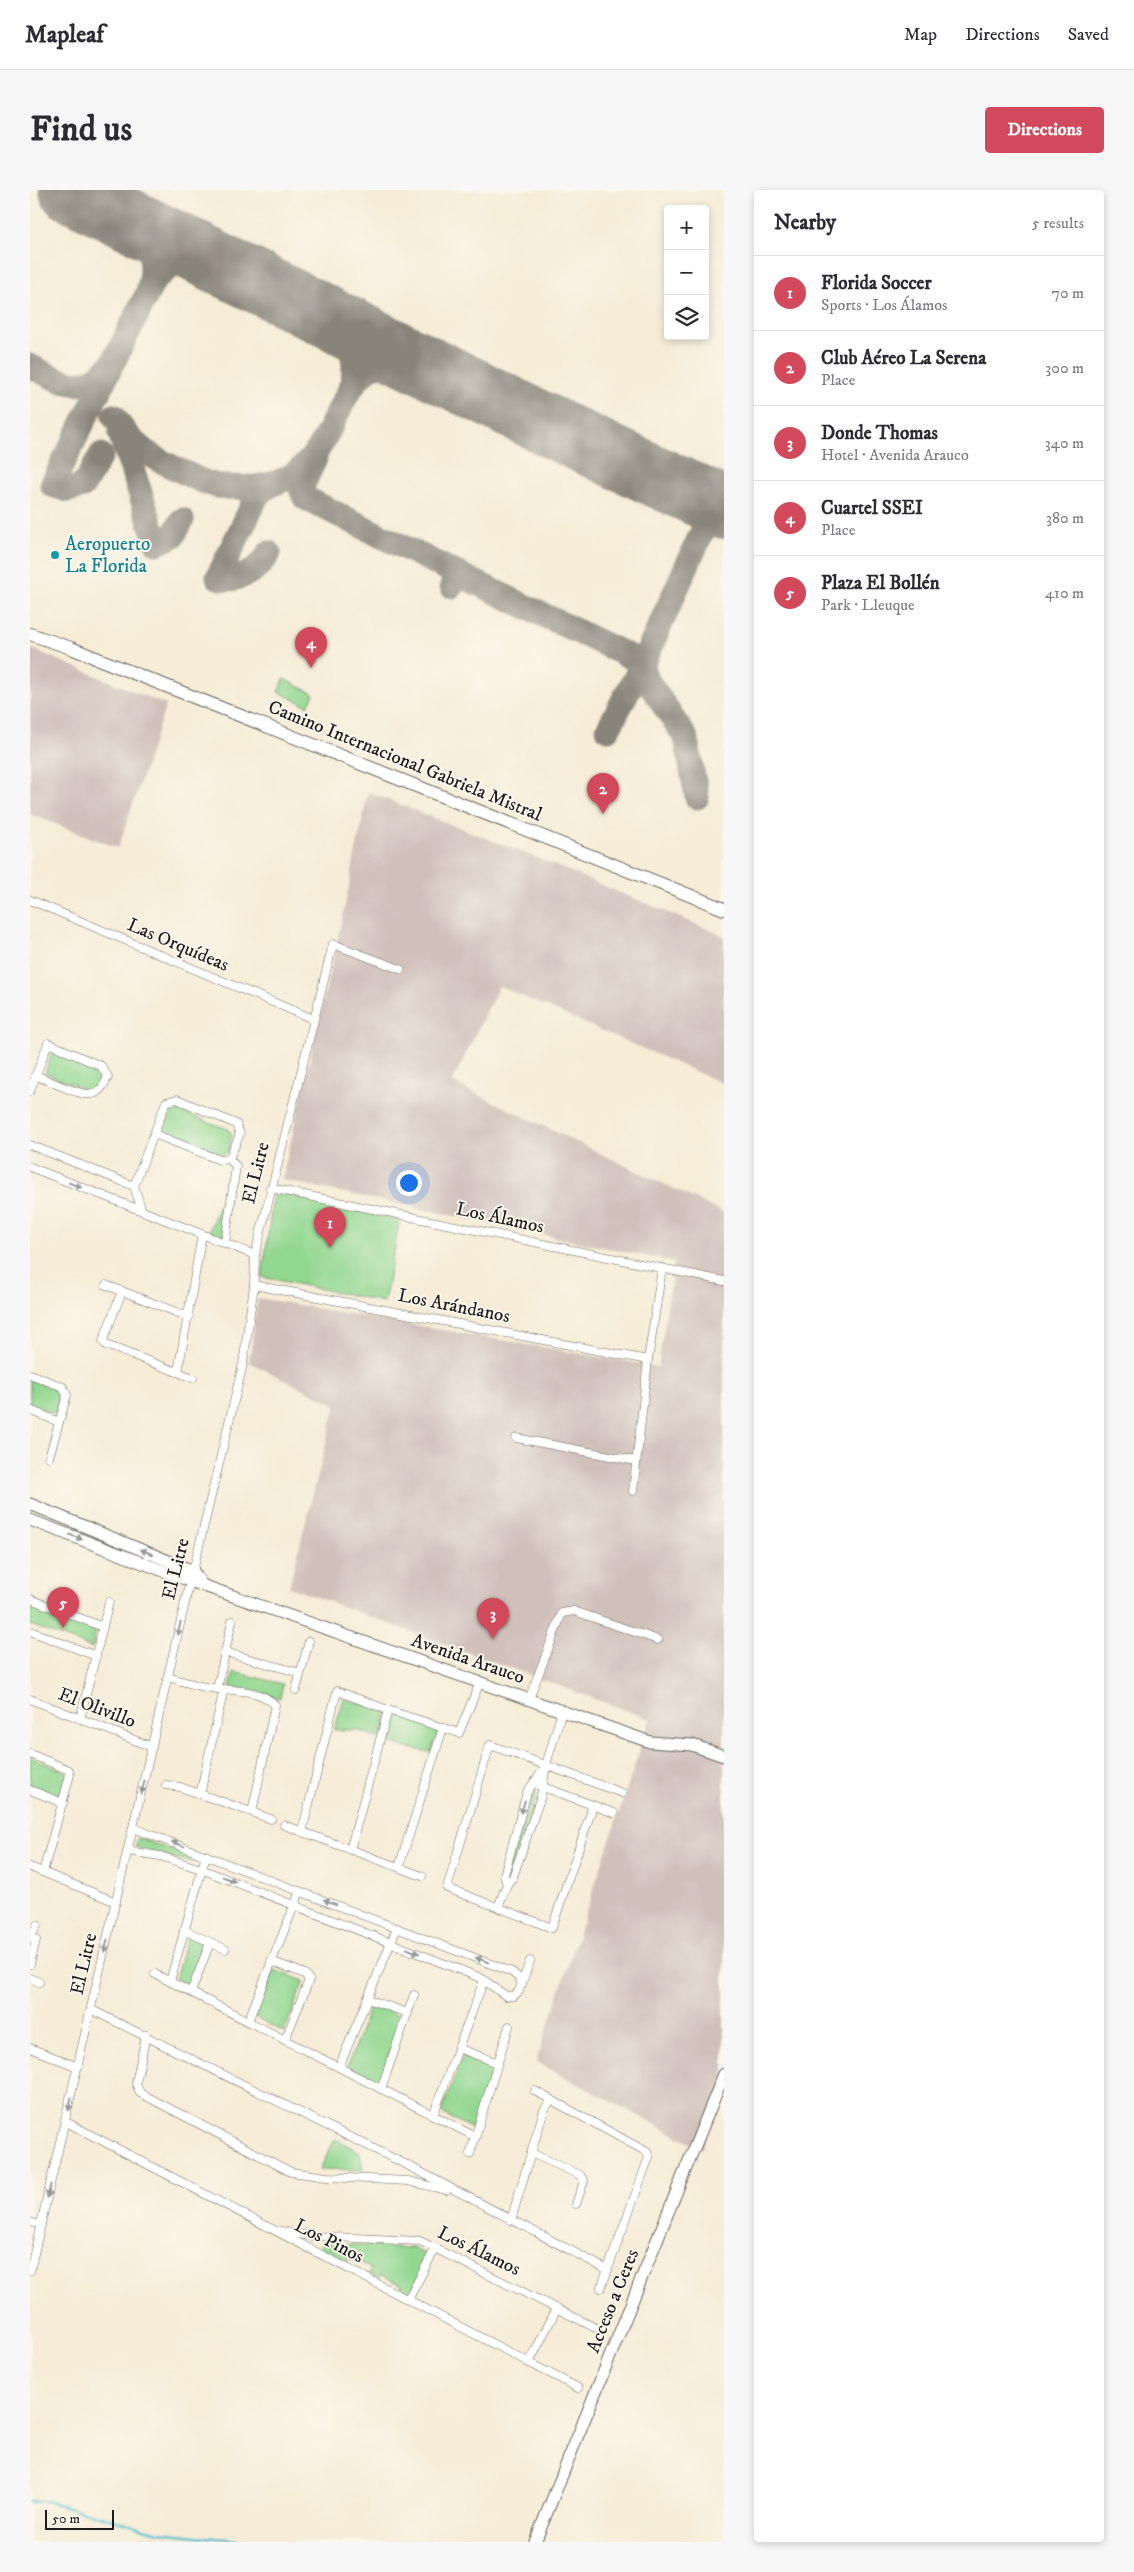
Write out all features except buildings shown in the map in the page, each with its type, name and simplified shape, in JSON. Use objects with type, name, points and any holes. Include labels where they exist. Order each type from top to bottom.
[{"type":"main road","points":[[30,628],[71,648]]},
{"type":"main road","points":[[30,634],[71,648]]},
{"type":"main road","name":"Camino Internacional Gabriela Mistral","points":[[71,648],[724,909]]},
{"type":"street","name":"Las Orquídeas","points":[[30,900],[313,1019]]},
{"type":"street","name":"El Litre","points":[[30,2271],[168,1677],[237,1395],[254,1285],[255,1255],[270,1188],[334,944],[400,969]]},
{"type":"street","points":[[30,1091],[36,1075],[48,1043],[101,1066],[108,1077],[104,1087],[94,1094],[84,1094],[36,1075]]},
{"type":"street","points":[[142,1210],[134,1186],[166,1102],[176,1099],[236,1124],[240,1134],[230,1159]]},
{"type":"street","points":[[154,1134],[220,1160],[230,1159]]},
{"type":"street","points":[[30,1145],[134,1186]]},
{"type":"street","points":[[224,1243],[236,1166],[230,1159]]},
{"type":"street","points":[[30,1167],[255,1255]]},
{"type":"street","name":"Los Álamos","points":[[270,1188],[724,1281]]},
{"type":"street","points":[[178,1372],[202,1234]]},
{"type":"street","points":[[633,1490],[648,1360],[662,1268]]},
{"type":"street","points":[[106,1285],[189,1317]]},
{"type":"street","name":"Los Arándanos","points":[[254,1285],[648,1360]]},
{"type":"street","points":[[122,1291],[103,1341],[106,1345],[193,1378]]},
{"type":"street","points":[[30,1374],[63,1387],[68,1395],[49,1457]]},
{"type":"street","points":[[30,1410],[60,1422]]},
{"type":"street","points":[[516,1438],[636,1460]]},
{"type":"street","name":"Avenida Arauco","points":[[30,1504],[192,1576],[202,1585],[650,1742],[692,1744],[724,1756]]},
{"type":"street","name":"Avenida Arauco","points":[[30,1520],[192,1576]]},
{"type":"street","points":[[30,1599],[103,1627]]},
{"type":"street","points":[[80,1719],[109,1602]]},
{"type":"street","points":[[529,1700],[562,1613],[566,1611],[574,1611],[658,1640]]},
{"type":"street","points":[[200,1794],[221,1689],[225,1652],[232,1621]]},
{"type":"street","points":[[30,1631],[96,1656]]},
{"type":"street","points":[[296,1690],[309,1641]]},
{"type":"street","points":[[225,1652],[300,1673]]},
{"type":"street","points":[[168,1677],[221,1689],[247,1692],[270,1700],[275,1705],[252,1812]]},
{"type":"street","points":[[302,1832],[337,1691],[459,1733],[480,1682]]},
{"type":"street","name":"El Olivillo","points":[[30,1699],[152,1748]]},
{"type":"street","points":[[350,1850],[388,1710]]},
{"type":"street","points":[[507,1884],[504,1875],[527,1792],[537,1785],[546,1765],[562,1711]]},
{"type":"street","points":[[399,1867],[443,1728]]},
{"type":"street","points":[[593,1806],[552,1928],[447,1888],[490,1745],[622,1793]]},
{"type":"street","points":[[30,1754],[69,1770],[70,1776],[43,1872]]},
{"type":"street","points":[[166,1785],[200,1794],[271,1819]]},
{"type":"street","points":[[537,1785],[614,1813]]},
{"type":"street","points":[[498,1907],[507,1884],[513,1877],[540,1796],[537,1785]]},
{"type":"street","points":[[30,1790],[63,1803]]},
{"type":"street","points":[[284,1825],[422,1876]]},
{"type":"street","points":[[133,1828],[512,1972],[520,1978],[522,1984]]},
{"type":"street","points":[[128,1852],[160,1856],[202,1869],[294,1904],[484,1980],[506,1996],[514,1996],[522,1984],[530,1962]]},
{"type":"street","points":[[170,1981],[206,1855]]},
{"type":"street","points":[[30,1867],[116,1902]]},
{"type":"street","points":[[248,2021],[300,1890]]},
{"type":"street","points":[[30,1964],[32,1938],[38,1926]]},
{"type":"street","points":[[339,2068],[397,1928]]},
{"type":"street","points":[[184,1930],[225,1949]]},
{"type":"street","points":[[191,1992],[210,1943]]},
{"type":"street","points":[[271,1961],[305,1974],[309,1980],[285,2040]]},
{"type":"street","points":[[155,1974],[476,2137]]},
{"type":"street","points":[[30,1978],[38,1982]]},
{"type":"street","points":[[433,2115],[484,1980]]},
{"type":"street","points":[[381,2089],[414,1995]]},
{"type":"street","points":[[367,1999],[408,2013]]},
{"type":"street","points":[[92,2010],[409,2166],[608,2270]]},
{"type":"street","points":[[470,2154],[510,2026]]},
{"type":"street","points":[[146,2035],[136,2083],[140,2093],[291,2172],[327,2178],[408,2180],[460,2193]]},
{"type":"street","points":[[30,2048],[78,2067]]},
{"type":"street","points":[[458,2048],[498,2063]]},
{"type":"street","name":"Acceso a Ceres","points":[[535,2542],[724,2074]]},
{"type":"street","points":[[535,2091],[647,2152],[649,2157],[601,2288]]},
{"type":"street","points":[[511,2220],[544,2110],[552,2100]]},
{"type":"street","name":"Los Pinos","points":[[66,2122],[578,2388]]},
{"type":"street","points":[[531,2153],[580,2175],[584,2181],[576,2204]]},
{"type":"street","points":[[408,2180],[411,2174],[409,2166]]},
{"type":"street","points":[[30,2222],[41,2225]]},
{"type":"street","name":"Los Álamos","points":[[273,2230],[311,2236],[400,2238],[420,2241],[436,2246],[602,2331]]},
{"type":"street","points":[[408,2300],[436,2246]]},
{"type":"street","points":[[529,2363],[557,2308]]},
{"type":"shaded area","points":[[30,648],[166,705],[118,848],[30,814]]},
{"type":"shaded area","points":[[368,792],[542,860],[724,936],[724,1084],[499,986],[452,1082],[724,1213],[724,2093],[702,2149],[536,2062],[650,1719],[289,1587],[336,1405],[249,1362],[258,1298],[658,1367],[674,1262],[282,1180],[342,920]]},
{"type":"green space","points":[[284,679],[314,694],[308,706],[278,692]]},
{"type":"green space","points":[[53,1050],[99,1071],[102,1077],[100,1084],[88,1091],[45,1073]]},
{"type":"green space","points":[[171,1108],[228,1129],[232,1134],[228,1152],[224,1154],[162,1131]]},
{"type":"green space","points":[[230,1177],[223,1237],[209,1231]]},
{"type":"green space","points":[[274,1192],[400,1220],[384,1302],[262,1277]]},
{"type":"green space","points":[[30,1380],[59,1391],[56,1414],[30,1404]]},
{"type":"green space","points":[[30,1605],[96,1630],[92,1648],[30,1625]]},
{"type":"green space","points":[[234,1672],[283,1684],[280,1698],[230,1687]]},
{"type":"green space","points":[[344,1699],[387,1711],[379,1738],[357,1730],[334,1730]]},
{"type":"green space","points":[[389,1712],[439,1728],[431,1752],[407,1748],[381,1739]]},
{"type":"green space","points":[[30,1757],[68,1773],[61,1799],[30,1786]]},
{"type":"green space","points":[[537,1795],[511,1874],[507,1878],[506,1874],[532,1796]]},
{"type":"green space","points":[[138,1838],[194,1858],[193,1863],[135,1847]]},
{"type":"green space","points":[[187,1937],[206,1945],[189,1986],[175,1978]]},
{"type":"green space","points":[[274,1970],[304,1981],[284,2032],[255,2017]]},
{"type":"green space","points":[[371,2004],[403,2017],[379,2081],[347,2067]]},
{"type":"green space","points":[[463,2056],[493,2066],[474,2130],[441,2113]]},
{"type":"green space","points":[[335,2139],[360,2152],[363,2170],[320,2169]]},
{"type":"green space","points":[[321,2243],[412,2248],[429,2256],[411,2290],[405,2292],[400,2289],[402,2285],[381,2275],[379,2279],[369,2274],[371,2269],[350,2258],[346,2262],[319,2249]]},
{"type":"waterway","points":[[30,2502],[46,2501],[159,2532],[253,2542]]},
{"type":"taxiway","points":[[124,217],[139,232],[149,248],[152,266],[149,287]]},
{"type":"taxiway","points":[[101,455],[83,486],[67,490],[52,485],[154,280],[169,268],[184,262],[201,261],[219,264]]},
{"type":"taxiway","points":[[331,319],[343,334],[351,350],[354,367],[351,387]]},
{"type":"taxiway","points":[[114,416],[137,445],[164,463],[212,485],[253,487],[286,479],[309,460],[326,437],[352,387],[369,369],[393,361],[428,366]]},
{"type":"taxiway","points":[[30,366],[61,380],[80,384],[99,376],[109,367]]},
{"type":"taxiway","points":[[120,433],[157,543],[173,536],[182,520]]},
{"type":"taxiway","points":[[315,459],[301,489],[305,498],[452,571],[455,577],[452,586]]},
{"type":"taxiway","points":[[269,553],[259,565],[247,574],[233,579],[218,577],[258,494],[271,485]]},
{"type":"taxiway","points":[[700,496],[708,510],[707,521]]},
{"type":"taxiway","points":[[608,729],[643,663],[707,521],[716,513],[724,512]]},
{"type":"taxiway","points":[[454,574],[452,571],[643,663],[645,677],[686,738],[697,797]]},
{"type":"runway","points":[[70,190],[563,433],[724,508]]},
{"type":"place","name":"Aeropuerto La Florida","points":[[55,555]]},
{"type":"place","name":"Cuartel SSEI","points":[[311,668]]},
{"type":"place","name":"Club Aéreo La Serena","points":[[603,814]]},
{"type":"place","name":"Florida Soccer","points":[[330,1248]]},
{"type":"place","name":"Plaza El Bollén","points":[[63,1628]]},
{"type":"place","name":"Donde Thomas","points":[[493,1639]]}]
